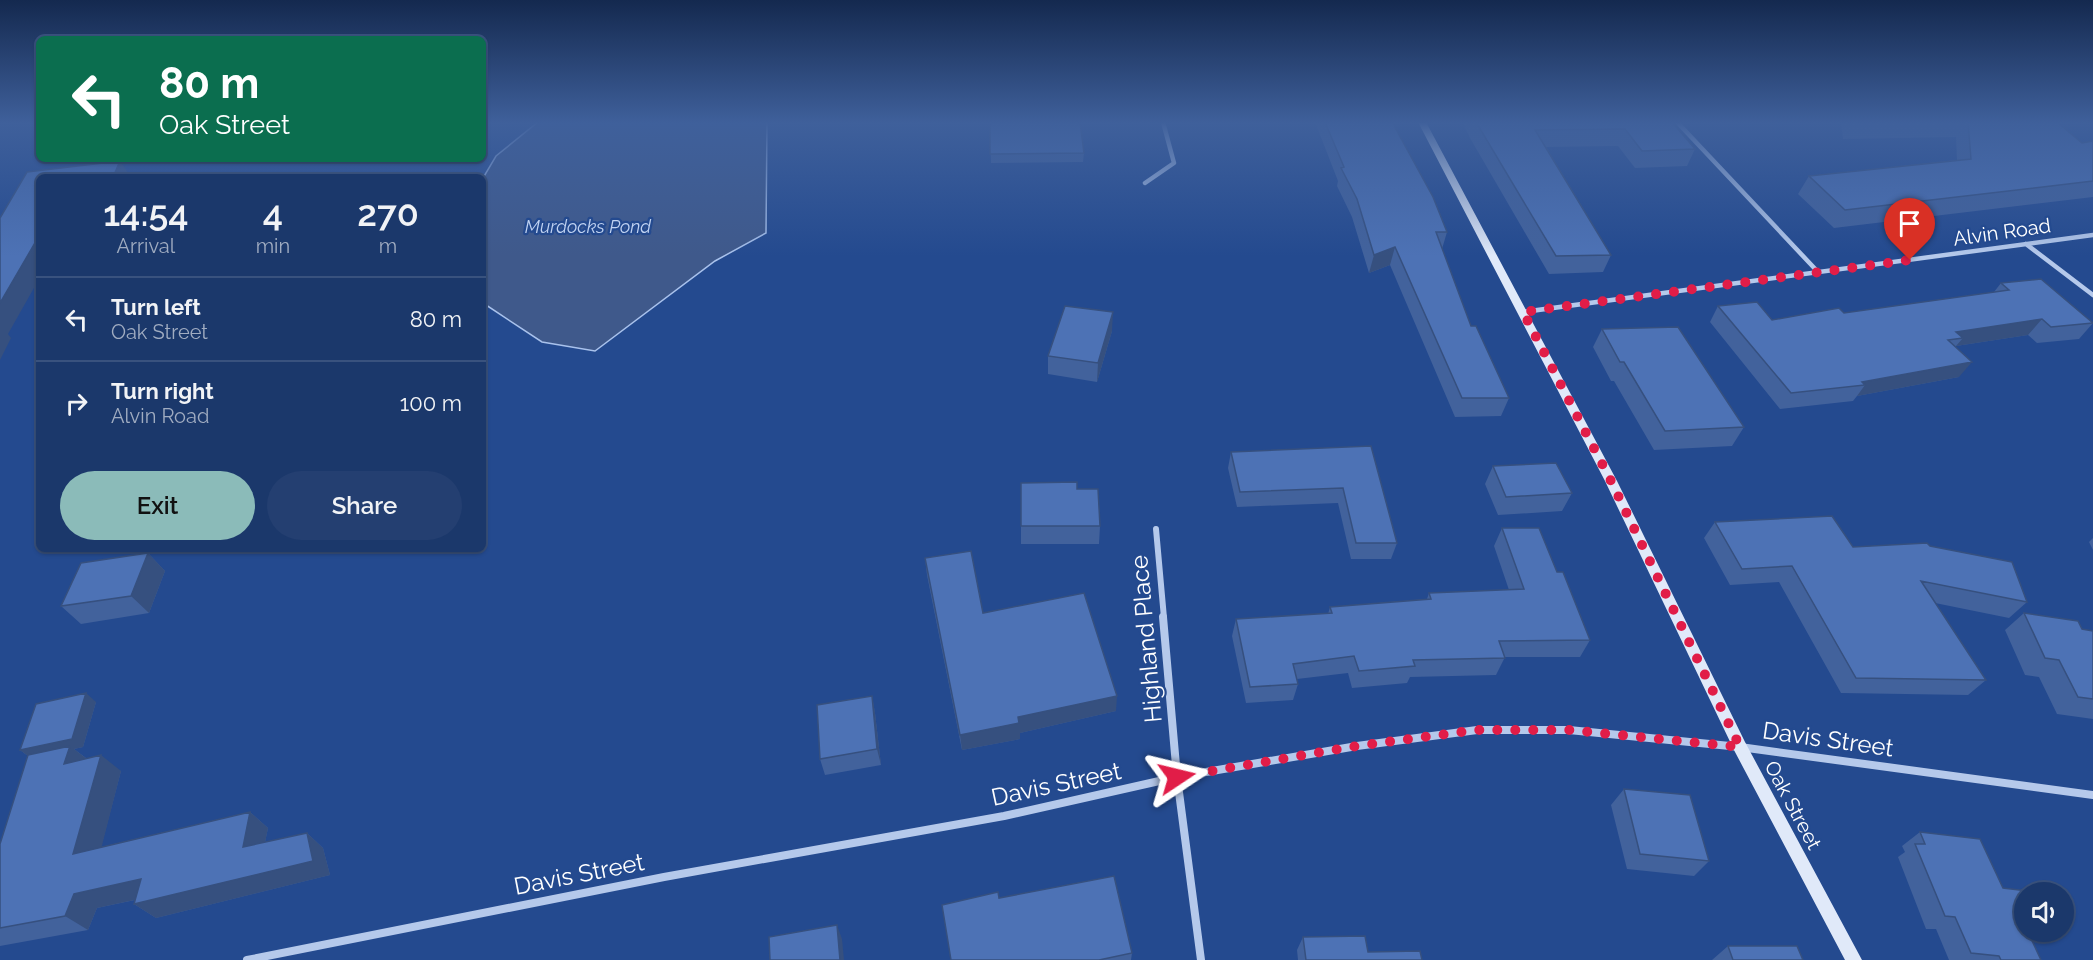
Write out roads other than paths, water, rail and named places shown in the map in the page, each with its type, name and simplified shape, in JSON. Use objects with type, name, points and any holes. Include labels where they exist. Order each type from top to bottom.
[{"type":"main road","name":"Oak Street","points":[[1446,167],[1617,492],[1740,747],[1854,960]]},
{"type":"street","points":[[1145,183],[1168,167]]},
{"type":"street","points":[[1719,167],[1818,272]]},
{"type":"street","name":"Alvin Road","points":[[1523,312],[2093,235]]},
{"type":"street","points":[[2026,244],[2093,294]]},
{"type":"street","name":"Highland Place","points":[[1156,529],[1177,777],[1201,960]]},
{"type":"street","name":"Davis Street","points":[[247,960],[664,877],[1004,816],[1177,777],[1357,746],[1477,730],[1569,730],[1740,747],[2093,795]]},
{"type":"water","name":"Murdocks Pond","points":[[490,167],[767,167],[766,233],[715,261],[595,351],[542,342],[486,305],[485,174]]}]
